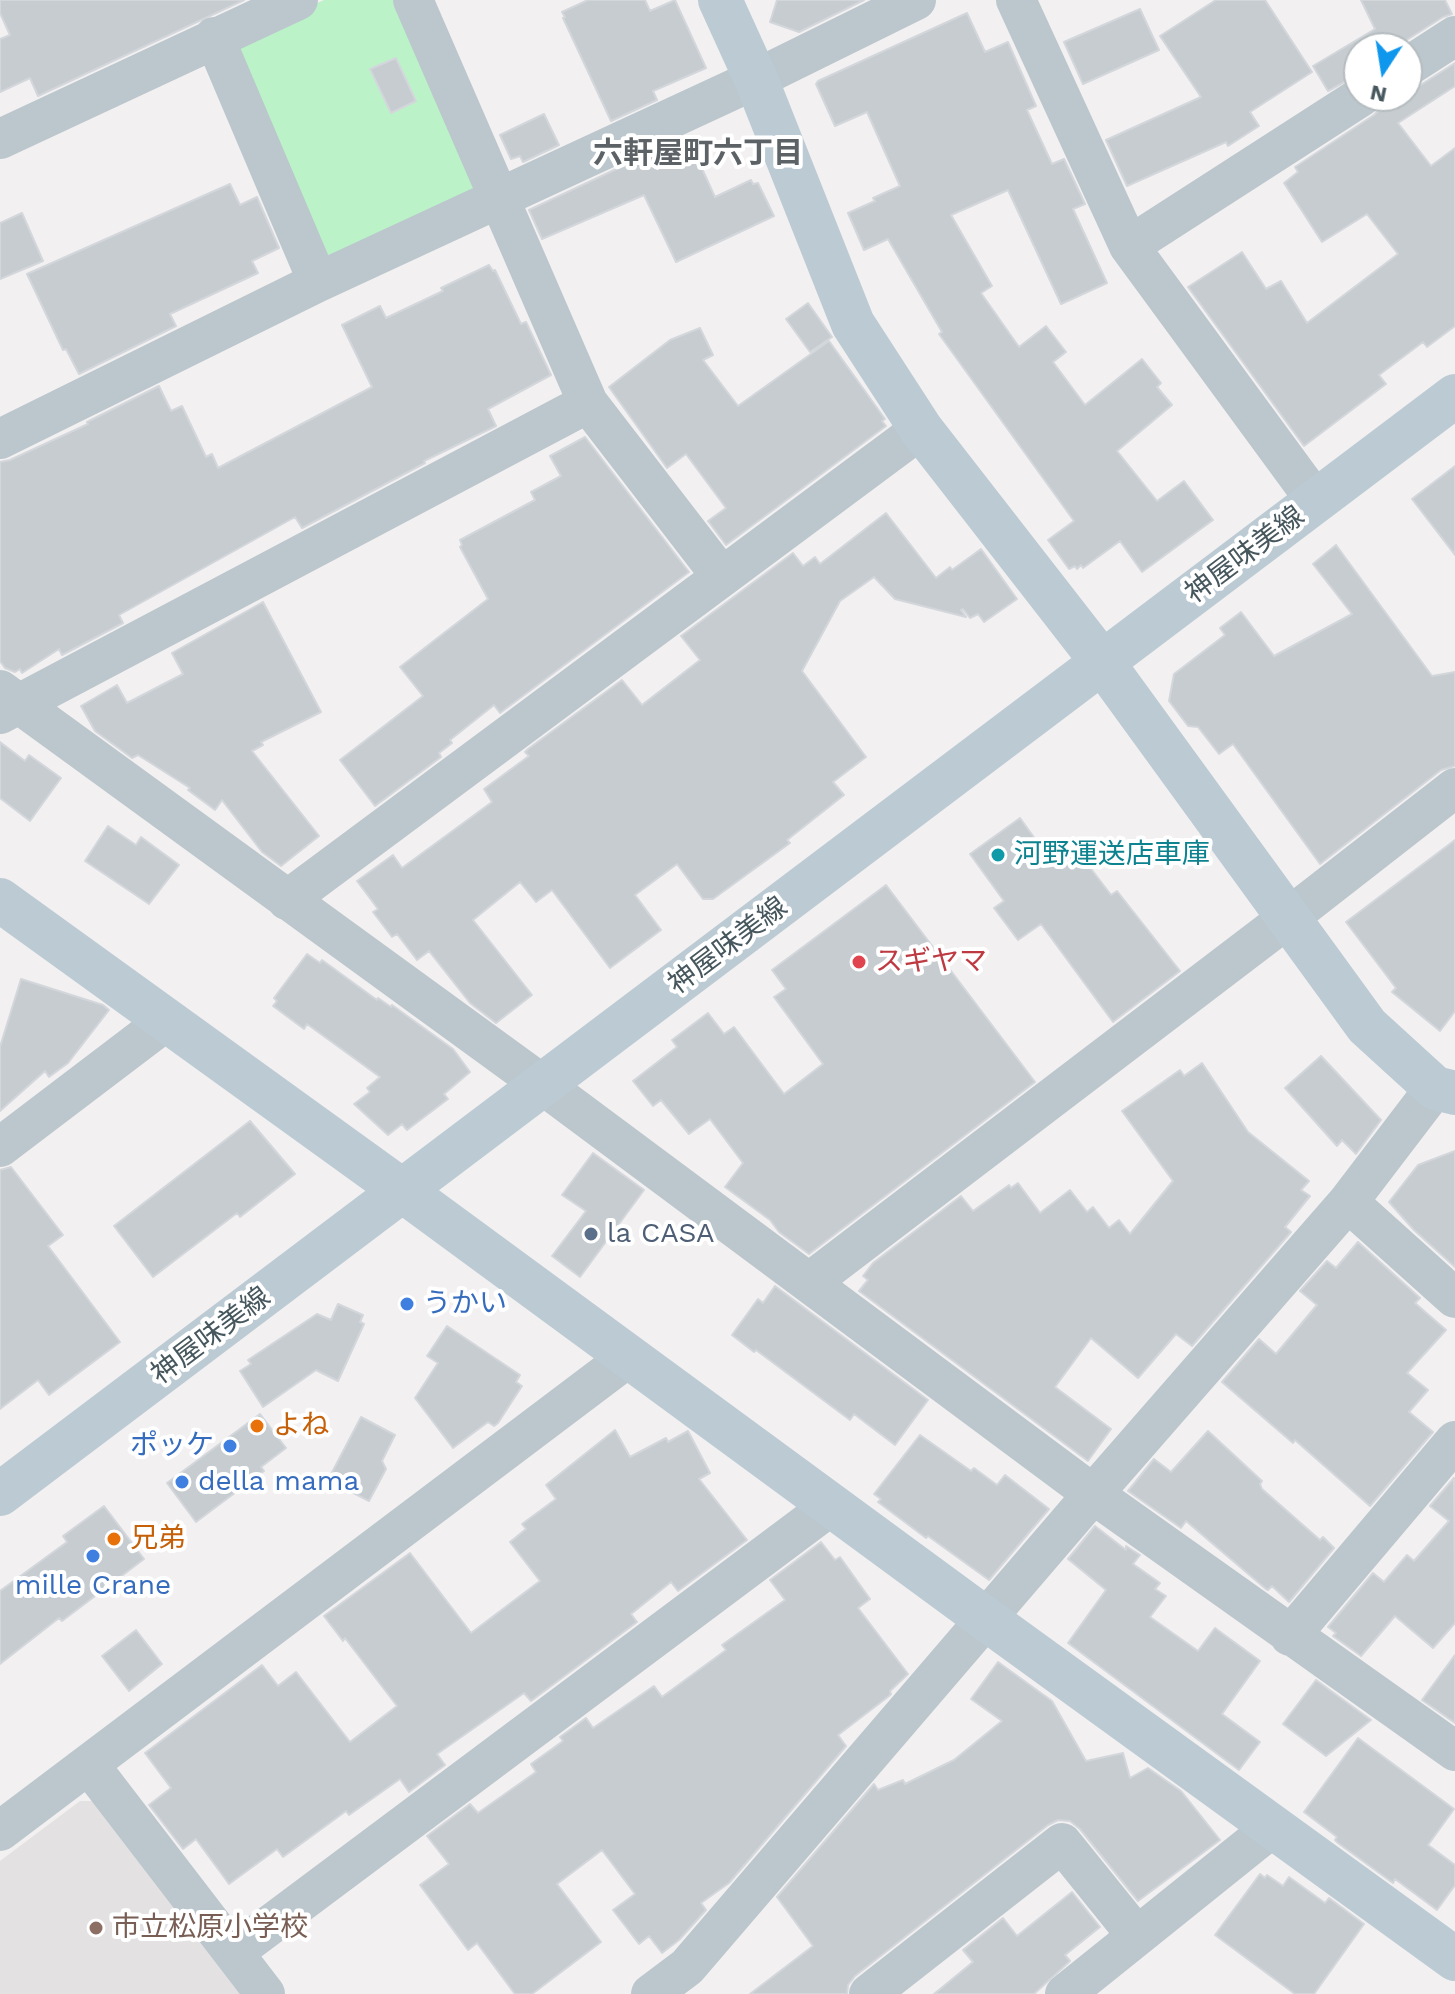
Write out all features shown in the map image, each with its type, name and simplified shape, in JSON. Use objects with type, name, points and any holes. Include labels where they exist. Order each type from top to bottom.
[{"type":"street","points":[[0,139],[298,0]]},
{"type":"street","points":[[413,0],[588,403],[722,577]]},
{"type":"street","points":[[651,1994],[697,1980],[986,1619],[1445,1091],[1367,1026],[1103,663],[921,429],[853,324],[756,79],[720,0]]},
{"type":"street","points":[[0,439],[318,282],[756,79],[916,0]]},
{"type":"street","points":[[1016,0],[1129,246],[1316,501]]},
{"type":"street","points":[[1423,57],[1455,36]]},
{"type":"street","points":[[214,37],[318,282]]},
{"type":"street","points":[[1129,246],[1343,108]]},
{"type":"street","name":"神屋味美線","points":[[0,1494],[1455,396]]},
{"type":"street","points":[[588,403],[6,703],[543,1085],[1093,1494],[1455,1751]]},
{"type":"street","points":[[287,900],[921,429]]},
{"type":"street","points":[[810,1282],[1455,788]]},
{"type":"street","points":[[0,900],[1455,1959]]},
{"type":"street","points":[[0,1147],[166,1021]]},
{"type":"street","points":[[1348,1202],[1455,1298]]},
{"type":"street","points":[[0,1831],[630,1356]]},
{"type":"street","points":[[1290,1636],[1455,1441]]},
{"type":"street","points":[[234,1952],[832,1505]]},
{"type":"street","points":[[90,1766],[265,1994]]},
{"type":"street","points":[[1078,1991],[1137,1936],[1273,1827]]},
{"type":"street","points":[[869,1994],[1062,1843],[1137,1936]]},
{"type":"shaded area","name":"市立松原小学校","points":[[80,1801],[95,1801],[242,1994],[0,1994],[0,1861]]},
{"type":"green space","points":[[324,0],[394,0],[475,175],[471,197],[338,257],[320,254],[235,57],[242,37]]},
{"type":"building","points":[[0,0],[244,0],[38,96],[30,78],[0,92],[0,39],[10,35],[0,13]]},
{"type":"building","points":[[588,0],[645,0],[650,11],[675,0],[706,68],[653,91],[657,100],[611,121],[563,18],[562,12]]},
{"type":"building","points":[[777,0],[864,0],[799,32],[770,22]]},
{"type":"building","points":[[1216,0],[1265,0],[1312,72],[1250,112],[1259,126],[1228,146],[1226,142],[1127,186],[1106,140],[1201,97],[1160,36]]},
{"type":"building","points":[[1361,0],[1445,0],[1452,14],[1419,32],[1370,32],[1375,29]]},
{"type":"building","points":[[1140,9],[1159,50],[1083,84],[1064,42]]},
{"type":"building","points":[[967,13],[985,52],[1008,42],[1036,106],[1027,110],[1052,164],[1064,159],[1085,204],[1073,209],[1107,283],[1061,304],[1008,190],[951,215],[992,286],[981,293],[1019,347],[1046,326],[1066,352],[1053,362],[1085,405],[1142,359],[1161,383],[1157,387],[1172,405],[1117,451],[1157,501],[1184,481],[1213,520],[1142,572],[1120,541],[1083,568],[1081,565],[1077,569],[1075,566],[1069,569],[1048,540],[1074,521],[939,334],[942,332],[888,239],[864,250],[848,213],[900,186],[867,112],[835,126],[816,84]]},
{"type":"building","points":[[1343,48],[1343,83],[1328,91],[1313,66]]},
{"type":"building","points":[[396,58],[416,101],[391,113],[370,69]]},
{"type":"building","points":[[1455,63],[1455,86],[1423,107],[1423,83]]},
{"type":"building","points":[[1377,112],[1415,112],[1398,123],[1431,166],[1455,148],[1455,326],[1427,347],[1423,342],[1379,375],[1386,384],[1304,446],[1188,287],[1242,252],[1266,289],[1281,281],[1307,323],[1398,254],[1367,214],[1322,242],[1284,183],[1298,172],[1295,167]]},
{"type":"building","points":[[544,114],[559,145],[523,162],[520,156],[511,159],[500,135]]},
{"type":"building","points":[[687,136],[715,197],[751,180],[753,184],[758,183],[774,216],[676,262],[644,195],[542,239],[529,210]]},
{"type":"building","points":[[230,184],[240,205],[257,197],[279,248],[252,261],[258,273],[170,314],[176,326],[79,374],[66,349],[63,350],[27,274]]},
{"type":"building","points":[[22,213],[43,261],[0,279],[0,223]]},
{"type":"building","points":[[489,265],[495,270],[521,324],[526,322],[551,375],[488,409],[496,426],[424,461],[302,528],[295,517],[119,615],[123,623],[62,655],[59,649],[22,673],[20,669],[15,672],[5,668],[0,661],[0,462],[88,424],[159,386],[171,411],[182,406],[206,457],[212,454],[218,468],[372,387],[342,325],[380,306],[386,318]]},
{"type":"building","points":[[808,303],[832,337],[810,352],[786,319]]},
{"type":"building","points":[[700,328],[713,355],[703,360],[738,406],[829,341],[885,419],[882,421],[886,426],[726,545],[708,521],[726,508],[686,454],[667,468],[609,387],[670,340]]},
{"type":"building","points":[[585,437],[689,572],[500,713],[494,705],[450,740],[452,743],[439,753],[441,757],[375,806],[340,760],[423,696],[400,667],[488,599],[460,547],[460,540],[535,500],[531,492],[561,476],[550,456]]},
{"type":"building","points":[[1455,466],[1455,555],[1412,499]]},
{"type":"building","points":[[886,513],[936,578],[981,549],[1017,599],[984,622],[978,614],[970,618],[963,609],[966,617],[895,599],[874,577],[840,601],[802,671],[866,757],[833,782],[844,795],[787,840],[790,843],[713,899],[703,899],[677,864],[635,895],[661,930],[610,968],[552,890],[536,902],[520,882],[473,920],[532,995],[496,1023],[470,1003],[429,951],[417,960],[397,934],[392,937],[373,912],[378,909],[357,881],[393,855],[402,868],[492,802],[484,789],[529,756],[525,752],[528,749],[622,680],[642,705],[700,660],[681,636],[793,553],[803,566],[815,557],[820,564]]},
{"type":"building","points":[[1336,545],[1432,676],[1455,672],[1455,766],[1441,770],[1320,864],[1233,744],[1219,754],[1198,727],[1188,726],[1169,701],[1174,674],[1225,635],[1220,628],[1241,612],[1274,656],[1352,614],[1313,564]]},
{"type":"building","points":[[263,602],[321,712],[261,742],[263,745],[252,751],[319,836],[281,866],[262,852],[222,800],[215,810],[188,790],[190,788],[138,755],[132,758],[95,731],[81,706],[117,685],[127,703],[183,674],[172,653]]},
{"type":"building","points":[[0,742],[25,761],[29,755],[61,778],[30,821],[0,798]]},
{"type":"building","points":[[1020,818],[1054,865],[1076,849],[1111,895],[1117,891],[1180,971],[1113,1022],[1041,924],[1018,940],[994,908],[1004,901],[970,854]]},
{"type":"building","points":[[108,826],[136,845],[141,837],[179,865],[149,904],[85,861]]},
{"type":"building","points":[[1455,840],[1455,1011],[1440,1031],[1392,992],[1396,988],[1346,922]]},
{"type":"building","points":[[886,885],[1035,1082],[809,1254],[725,1187],[743,1163],[710,1119],[689,1134],[661,1100],[653,1106],[633,1081],[677,1047],[672,1040],[708,1013],[724,1034],[734,1027],[784,1094],[823,1064],[774,997],[786,989],[772,970]]},
{"type":"building","points":[[307,954],[320,963],[322,960],[377,1000],[392,1005],[453,1049],[470,1072],[444,1094],[448,1099],[407,1130],[402,1124],[388,1135],[354,1104],[370,1092],[367,1088],[380,1077],[307,1024],[304,1029],[273,1006],[277,1001],[274,998]]},
{"type":"building","points":[[21,979],[103,1005],[109,1010],[68,1063],[49,1077],[45,1071],[0,1111],[0,1047]]},
{"type":"building","points":[[1321,1056],[1381,1120],[1356,1154],[1342,1140],[1337,1146],[1285,1088]]},
{"type":"building","points":[[1202,1063],[1248,1132],[1309,1181],[1301,1190],[1310,1196],[1285,1227],[1291,1232],[1192,1346],[1176,1334],[1138,1378],[1091,1338],[1055,1387],[1111,1429],[1088,1461],[859,1291],[868,1280],[863,1276],[873,1263],[961,1196],[973,1211],[1009,1185],[1011,1188],[1018,1183],[1040,1213],[1070,1190],[1087,1212],[1093,1207],[1109,1228],[1119,1220],[1130,1234],[1173,1181],[1122,1111],[1180,1070],[1184,1076]]},
{"type":"building","points":[[250,1121],[295,1174],[240,1217],[237,1213],[153,1277],[114,1226]]},
{"type":"building","points":[[1455,1151],[1455,1267],[1414,1230],[1389,1202],[1418,1165]]},
{"type":"building","name":"la CASA","points":[[593,1153],[644,1190],[580,1277],[552,1256],[586,1211],[562,1195]]},
{"type":"building","points":[[11,1167],[63,1235],[48,1246],[120,1342],[49,1395],[38,1380],[0,1409],[0,1170]]},
{"type":"building","points":[[1358,1242],[1420,1298],[1415,1303],[1446,1330],[1407,1373],[1428,1390],[1409,1412],[1433,1432],[1370,1506],[1295,1440],[1293,1443],[1222,1382],[1259,1339],[1276,1354],[1317,1305],[1300,1291],[1327,1261],[1336,1268]]},
{"type":"building","points":[[775,1286],[928,1400],[895,1445],[854,1414],[850,1420],[732,1335],[758,1299],[763,1303]]},
{"type":"building","points":[[338,1304],[363,1315],[360,1322],[364,1324],[338,1381],[316,1370],[263,1407],[240,1371],[251,1364],[248,1360],[317,1314],[331,1320]]},
{"type":"building","points":[[447,1326],[520,1375],[516,1382],[522,1386],[498,1423],[494,1426],[488,1422],[453,1448],[415,1398],[438,1363],[427,1356]]},
{"type":"building","points":[[260,1414],[286,1448],[261,1467],[264,1471],[196,1522],[167,1483]]},
{"type":"building","points":[[361,1417],[395,1435],[382,1461],[386,1469],[369,1501],[328,1480]]},
{"type":"building","points":[[615,1430],[630,1457],[666,1438],[668,1442],[688,1431],[710,1473],[699,1479],[747,1540],[678,1591],[671,1582],[631,1614],[637,1622],[531,1701],[524,1693],[437,1754],[445,1765],[409,1792],[400,1779],[349,1815],[346,1811],[283,1857],[277,1849],[229,1884],[196,1839],[183,1849],[149,1805],[171,1788],[145,1753],[262,1665],[278,1686],[296,1672],[350,1742],[397,1706],[345,1638],[343,1641],[324,1616],[410,1553],[471,1633],[540,1581],[510,1542],[526,1529],[522,1524],[556,1499],[546,1485]]},
{"type":"building","points":[[1208,1431],[1262,1481],[1262,1489],[1320,1540],[1323,1537],[1334,1548],[1289,1602],[1272,1586],[1266,1589],[1186,1521],[1181,1528],[1128,1491],[1154,1459],[1171,1472]]},
{"type":"building","points":[[920,1435],[971,1471],[974,1468],[997,1485],[1005,1475],[1049,1509],[989,1580],[928,1536],[926,1538],[878,1502],[881,1499],[874,1494]]},
{"type":"building","points":[[1454,1478],[1455,1623],[1433,1648],[1395,1616],[1361,1656],[1333,1636],[1336,1633],[1328,1627],[1373,1573],[1384,1582],[1407,1555],[1414,1561],[1449,1521],[1430,1506]]},
{"type":"building","points":[[104,1506],[144,1559],[62,1621],[59,1618],[0,1664],[0,1591],[67,1542],[63,1536]]},
{"type":"building","points":[[1095,1526],[1126,1550],[1126,1546],[1140,1555],[1133,1564],[1160,1583],[1155,1589],[1166,1596],[1150,1617],[1198,1651],[1215,1628],[1260,1661],[1222,1714],[1260,1742],[1239,1770],[1068,1643],[1106,1590],[1068,1559]]},
{"type":"building","points":[[821,1542],[835,1560],[840,1557],[870,1599],[858,1608],[908,1674],[890,1691],[889,1696],[838,1735],[846,1746],[729,1883],[701,1903],[706,1910],[679,1940],[662,1953],[649,1936],[639,1944],[613,1910],[635,1894],[602,1850],[557,1884],[601,1942],[532,1994],[515,1994],[477,1943],[468,1950],[420,1885],[449,1864],[427,1836],[470,1804],[478,1813],[536,1772],[531,1764],[563,1741],[560,1737],[586,1718],[593,1728],[654,1686],[662,1697],[726,1650],[722,1645],[785,1600],[770,1580]]},
{"type":"building","points":[[136,1630],[162,1664],[129,1691],[102,1656]]},
{"type":"building","points":[[1455,1655],[1455,1723],[1422,1700]]},
{"type":"building","points":[[998,1662],[1052,1701],[1086,1761],[1123,1753],[1130,1778],[1148,1768],[1181,1791],[1220,1840],[1138,1901],[1080,1829],[1070,1821],[1058,1820],[855,1976],[848,1985],[847,1994],[750,1994],[813,1946],[777,1897],[874,1784],[878,1790],[903,1780],[905,1784],[954,1760],[1002,1721],[971,1699]]},
{"type":"building","points":[[1316,1680],[1371,1720],[1326,1756],[1283,1724]]},
{"type":"building","points":[[1358,1738],[1454,1809],[1428,1845],[1455,1865],[1455,1885],[1437,1910],[1338,1843],[1335,1840],[1337,1837],[1304,1812]]},
{"type":"building","points":[[1260,1874],[1283,1886],[1289,1877],[1325,1903],[1329,1898],[1364,1924],[1314,1994],[1295,1994],[1215,1935]]},
{"type":"building","points":[[1072,1892],[1100,1927],[1065,1955],[1070,1961],[1034,1994],[934,1994],[973,1962],[963,1950],[1003,1918],[1017,1936]]},
{"type":"place","name":"河野運送店車庫","points":[[998,855]]},
{"type":"place","name":"スギヤマ","points":[[859,962]]},
{"type":"place","name":"la CASA","points":[[591,1234]]},
{"type":"place","name":"うかい","points":[[407,1304]]},
{"type":"place","name":"よね","points":[[257,1426]]},
{"type":"place","name":"ポッケ","points":[[230,1446]]},
{"type":"place","name":"della mama","points":[[182,1482]]},
{"type":"place","name":"兄弟","points":[[114,1539]]},
{"type":"place","name":"mille Crane","points":[[93,1556]]},
{"type":"place","name":"市立松原小学校","points":[[96,1928]]},
{"type":"district","name":"六軒屋町六丁目","points":[[698,154]]}]
